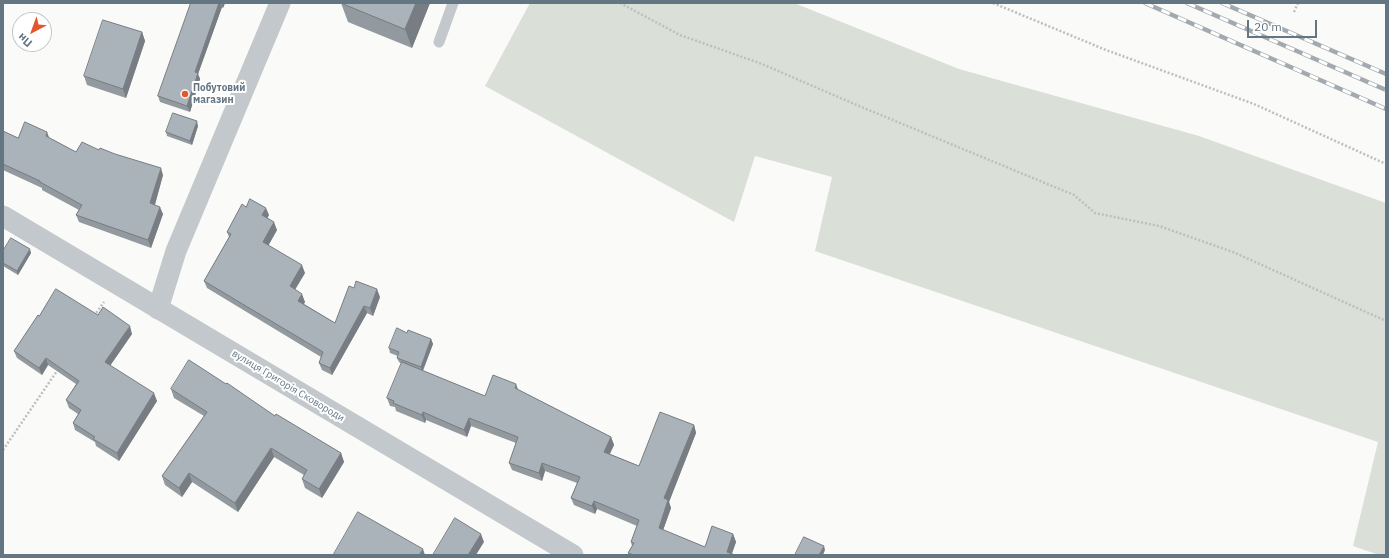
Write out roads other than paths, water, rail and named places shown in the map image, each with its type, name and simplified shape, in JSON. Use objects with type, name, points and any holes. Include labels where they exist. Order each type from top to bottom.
[{"type":"street","points":[[158,309],[176,251],[280,3]]},
{"type":"street","name":"вулиця Григорія Сковороди","points":[[3,216],[573,555]]},
{"type":"lane","points":[[439,42],[453,3]]},
{"type":"railway","points":[[1145,3],[1386,109]]},
{"type":"railway","points":[[1187,3],[1386,90]]},
{"type":"railway","points":[[1222,3],[1386,74]]},
{"type":"place","name":"Побутовий магазин","points":[[185,94]]}]
